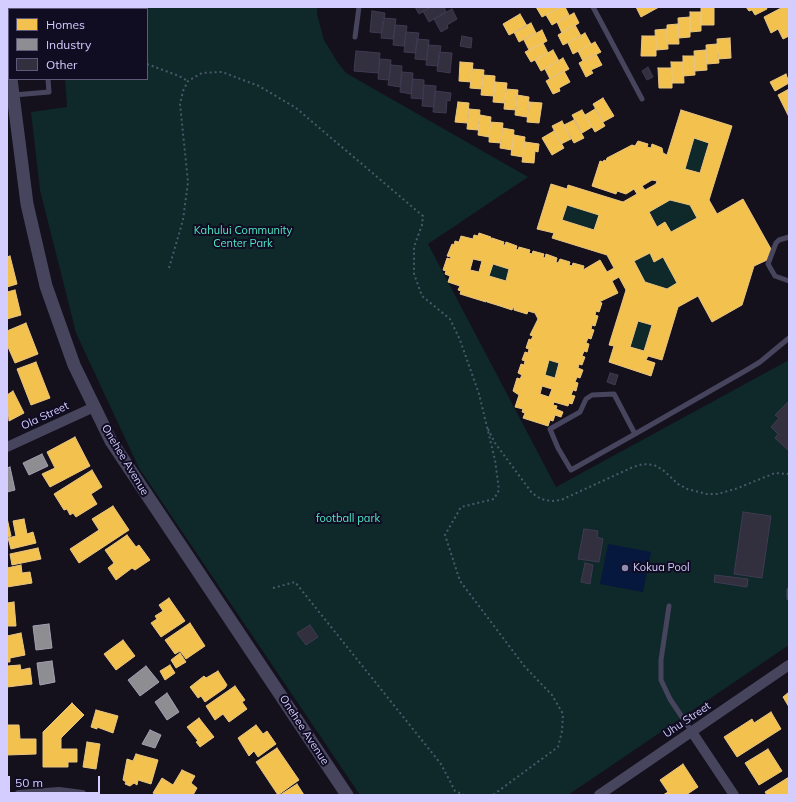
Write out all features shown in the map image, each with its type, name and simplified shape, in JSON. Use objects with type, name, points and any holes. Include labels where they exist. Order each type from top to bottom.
[{"type":"street","name":"Onehee Avenue","points":[[10,80],[27,204],[46,286],[74,365],[112,441],[158,513],[347,795]]},
{"type":"street","name":"Ola Street","points":[[7,447],[94,407]]},
{"type":"street","name":"Uhu Street","points":[[599,795],[789,665]]},
{"type":"street","points":[[692,732],[734,795]]},
{"type":"street","points":[[18,795],[59,792],[82,795]]},
{"type":"lane","points":[[355,36],[359,7]]},
{"type":"lane","points":[[593,7],[642,99]]},
{"type":"lane","points":[[13,95],[49,92],[48,80]]},
{"type":"lane","points":[[789,237],[779,240],[776,243],[768,264],[775,276],[789,281]]},
{"type":"lane","points":[[635,434],[614,394],[592,395],[586,398],[580,412],[550,428],[558,448],[571,470],[635,434],[760,362],[789,338]]},
{"type":"lane","points":[[789,590],[789,598]]},
{"type":"lane","points":[[669,606],[661,660],[662,680],[670,699],[692,732]]},
{"type":"path","points":[[148,64],[188,81]]},
{"type":"path","points":[[169,268],[183,220],[188,182],[180,104],[183,90],[188,81],[202,73],[222,72],[259,86],[296,108],[422,216],[422,225],[414,247],[414,274],[422,296],[450,319],[456,333],[479,394],[496,460],[499,490],[494,499],[461,507],[445,535],[460,581],[525,666],[552,695],[563,714],[562,731],[558,747],[493,795]]},
{"type":"path","points":[[486,424],[496,443],[532,493],[541,499],[551,502],[561,500],[633,467],[643,464],[654,465],[663,470],[678,484],[687,489],[707,494],[718,494],[738,488],[775,473],[789,474]]},
{"type":"path","points":[[273,588],[295,582],[441,764],[455,790],[464,795]]},
{"type":"green space","name":"Kahului Community Center Park","points":[[317,7],[317,14],[324,40],[346,73],[528,177],[428,244],[556,487],[789,360],[789,645],[568,795],[360,795],[139,468],[76,333],[40,190],[31,112],[67,107],[65,80],[148,80],[148,8],[118,8]]},
{"type":"green space","points":[[694,138],[709,143],[700,173],[685,169]]},
{"type":"green space","points":[[670,200],[690,205],[697,218],[671,232],[665,222],[657,227],[649,212]]},
{"type":"green space","points":[[567,205],[599,215],[594,230],[562,220]]},
{"type":"green space","points":[[650,253],[654,261],[663,257],[677,283],[667,289],[645,282],[634,261]]},
{"type":"green space","points":[[493,264],[509,269],[506,281],[489,276]]},
{"type":"green space","points":[[638,321],[652,325],[644,351],[630,347]]},
{"type":"green space","points":[[549,360],[559,363],[555,378],[545,375]]},
{"type":"water","name":"Kokua Pool","points":[[608,544],[651,552],[643,592],[600,584]]},
{"type":"building: Homes","points":[[62,7],[62,8],[47,8]]},
{"type":"building: Homes","points":[[536,7],[559,7],[559,8],[542,17]]},
{"type":"building: Homes","points":[[560,7],[565,7],[569,15],[552,25],[546,15]]},
{"type":"building: Homes","points":[[636,7],[659,7],[641,17]]},
{"type":"building: Homes","points":[[701,7],[714,7],[714,25],[701,25]]},
{"type":"building: Homes","points":[[746,7],[766,7],[767,9],[755,15],[752,10],[749,11]]},
{"type":"building: Homes","points":[[783,7],[789,7],[789,36],[783,39],[778,29],[771,33],[764,17]]},
{"type":"building: Homes","points":[[690,12],[701,12],[701,31],[690,32]]},
{"type":"building: Homes","points":[[574,13],[579,23],[562,33],[557,22]]},
{"type":"building: Homes","points":[[520,14],[527,26],[509,35],[503,24]]},
{"type":"building: Homes","points":[[690,17],[690,37],[679,38],[678,18]]},
{"type":"building: Homes","points":[[531,23],[536,33],[519,42],[514,32]]},
{"type":"building: Homes","points":[[678,24],[679,44],[667,44],[667,25]]},
{"type":"building: Homes","points":[[575,25],[581,36],[563,45],[558,35]]},
{"type":"building: Homes","points":[[667,29],[668,49],[656,50],[655,30]]},
{"type":"building: Homes","points":[[542,30],[547,41],[529,50],[524,40]]},
{"type":"building: Homes","points":[[585,33],[591,44],[573,54],[568,43]]},
{"type":"building: Homes","points":[[642,36],[656,36],[656,56],[641,56]]},
{"type":"building: Homes","points":[[730,38],[731,58],[718,59],[717,39]]},
{"type":"building: Homes","points":[[595,42],[601,52],[583,61],[578,51]]},
{"type":"building: Homes","points":[[543,43],[548,53],[531,62],[525,52]]},
{"type":"building: Homes","points":[[717,44],[719,63],[707,64],[706,45]]},
{"type":"building: Homes","points":[[553,50],[559,61],[541,71],[535,60]]},
{"type":"building: Homes","points":[[706,50],[707,70],[695,71],[694,51]]},
{"type":"building: Homes","points":[[596,54],[602,65],[591,70],[593,73],[586,77],[579,63]]},
{"type":"building: Homes","points":[[683,56],[694,56],[695,75],[683,76]]},
{"type":"building: Homes","points":[[563,58],[569,69],[550,79],[545,69]]},
{"type":"building: Homes","points":[[460,62],[473,63],[471,82],[459,81]]},
{"type":"building: Homes","points":[[671,62],[683,62],[684,83],[672,83]]},
{"type":"building: Homes","points":[[658,68],[672,68],[672,88],[659,88]]},
{"type":"building: Homes","points":[[472,69],[484,70],[482,89],[470,88]]},
{"type":"building: Homes","points":[[564,71],[570,82],[559,88],[560,91],[553,94],[546,81]]},
{"type":"building: Homes","points":[[786,74],[789,83],[775,91],[770,82]]},
{"type":"building: Homes","points":[[483,75],[495,76],[494,96],[481,95]]},
{"type":"building: Homes","points":[[495,82],[507,83],[505,103],[493,102]]},
{"type":"building: Homes","points":[[506,89],[518,90],[516,110],[504,109]]},
{"type":"building: Homes","points":[[789,89],[789,117],[778,95]]},
{"type":"building: Homes","points":[[517,95],[529,97],[527,117],[515,115]]},
{"type":"building: Homes","points":[[603,98],[614,116],[603,122],[593,104]]},
{"type":"building: Homes","points":[[458,102],[469,103],[467,123],[455,122]]},
{"type":"building: Homes","points":[[529,102],[542,103],[539,123],[527,122]]},
{"type":"building: Homes","points":[[469,109],[480,110],[478,130],[467,129]]},
{"type":"building: Homes","points":[[595,109],[605,126],[595,132],[585,115]]},
{"type":"building: Homes","points":[[582,110],[592,127],[582,133],[572,115]]},
{"type":"building: Homes","points":[[681,110],[732,126],[709,200],[717,214],[743,199],[771,249],[767,260],[754,266],[742,305],[712,322],[698,296],[678,307],[662,360],[648,356],[646,360],[655,363],[651,376],[609,362],[614,346],[609,345],[626,290],[619,277],[612,281],[618,293],[599,302],[602,303],[599,312],[596,311],[595,315],[598,316],[595,326],[592,325],[591,329],[594,330],[591,339],[588,338],[586,343],[589,344],[587,352],[584,351],[582,356],[585,357],[582,365],[579,364],[578,368],[583,370],[580,378],[577,377],[575,382],[578,383],[576,391],[573,390],[571,395],[575,396],[572,404],[569,403],[568,406],[554,402],[553,405],[557,406],[556,409],[563,412],[561,417],[555,415],[553,421],[550,420],[548,426],[523,418],[525,413],[522,412],[523,409],[515,407],[519,395],[513,391],[517,378],[520,379],[522,375],[518,373],[521,364],[524,365],[525,361],[522,360],[525,352],[528,353],[529,349],[526,348],[529,339],[531,340],[533,336],[530,335],[538,319],[535,313],[528,311],[527,314],[514,310],[514,306],[512,310],[487,302],[487,299],[486,302],[460,294],[461,291],[458,290],[460,286],[448,282],[450,276],[445,274],[446,271],[443,270],[447,258],[450,259],[451,257],[447,256],[452,244],[454,245],[455,241],[459,242],[461,236],[473,239],[474,235],[478,236],[479,233],[491,237],[490,241],[492,238],[504,242],[503,245],[505,245],[506,242],[517,246],[516,249],[518,250],[519,247],[530,250],[529,253],[532,254],[533,251],[544,254],[543,257],[545,258],[546,254],[557,258],[556,262],[558,263],[560,259],[570,262],[569,265],[572,266],[573,263],[584,266],[583,270],[600,260],[607,272],[614,268],[607,255],[552,238],[554,233],[537,229],[551,184],[567,189],[568,185],[623,202],[637,194],[634,189],[626,194],[617,191],[616,194],[592,186],[600,161],[606,161],[607,158],[632,145],[635,146],[638,141],[648,144],[647,147],[651,148],[652,144],[662,148],[663,153],[667,155]],"holes":[[[694,138],[709,143],[700,173],[685,169]],[[652,180],[657,181],[656,184],[645,190],[642,186]],[[670,200],[690,205],[697,218],[671,232],[665,222],[657,227],[649,212]],[[567,205],[599,215],[594,230],[562,220]],[[650,253],[654,262],[663,257],[677,283],[667,289],[645,282],[634,261]],[[473,259],[482,261],[479,272],[470,270]],[[493,264],[509,269],[506,281],[489,276]],[[638,321],[652,325],[644,351],[630,347]],[[549,360],[559,363],[555,378],[545,375]],[[542,386],[552,389],[549,397],[540,394]]]},
{"type":"building: Homes","points":[[480,115],[491,117],[489,137],[478,135]]},
{"type":"building: Homes","points":[[574,120],[584,138],[574,143],[564,125]]},
{"type":"building: Homes","points":[[562,121],[571,139],[561,144],[552,126]]},
{"type":"building: Homes","points":[[490,122],[503,123],[501,143],[489,142]]},
{"type":"building: Homes","points":[[502,128],[514,130],[512,150],[500,148]]},
{"type":"building: Homes","points":[[554,131],[564,148],[552,155],[542,138]]},
{"type":"building: Homes","points":[[514,135],[525,137],[523,157],[511,155]]},
{"type":"building: Homes","points":[[525,142],[539,144],[538,152],[535,151],[534,163],[522,162]]},
{"type":"building: Homes","points":[[10,256],[17,284],[7,287],[7,257]]},
{"type":"building: Homes","points":[[15,290],[21,315],[7,319],[7,292]]},
{"type":"building: Homes","points":[[26,323],[38,354],[15,363],[8,347],[7,348],[7,331]]},
{"type":"building: Homes","points":[[36,362],[50,398],[31,405],[17,369]]},
{"type":"building: Homes","points":[[13,391],[24,413],[9,421],[7,395]]},
{"type":"building: Homes","points":[[75,437],[90,466],[50,487],[42,474],[55,468],[47,452]]},
{"type":"building: Homes","points":[[92,470],[102,487],[91,494],[97,504],[76,517],[73,513],[70,515],[67,509],[64,510],[54,494]]},
{"type":"building: Homes","points":[[113,506],[129,530],[79,563],[70,549],[99,530],[92,519]]},
{"type":"building: Homes","points":[[7,518],[11,536],[7,537]]},
{"type":"building: Homes","points":[[24,519],[27,534],[33,532],[36,543],[11,549],[8,538],[16,536],[13,521]]},
{"type":"building: Homes","points":[[127,535],[136,547],[139,545],[150,560],[135,570],[132,568],[116,580],[108,568],[114,563],[105,550]]},
{"type":"building: Homes","points":[[38,548],[41,559],[12,565],[10,554]]},
{"type":"building: Homes","points":[[21,565],[22,573],[30,572],[32,583],[7,587],[7,568]]},
{"type":"building: Homes","points":[[169,598],[185,621],[161,637],[151,623],[157,619],[155,616],[163,611],[159,605]]},
{"type":"building: Homes","points":[[14,602],[16,626],[7,626],[7,603]]},
{"type":"building: Homes","points":[[190,623],[205,646],[186,659],[180,651],[175,654],[165,640]]},
{"type":"building: Homes","points":[[21,633],[25,655],[10,658],[10,662],[7,662],[7,636]]},
{"type":"building: Homes","points":[[123,640],[135,656],[116,670],[104,654]]},
{"type":"building: Homes","points":[[180,653],[186,662],[176,668],[171,660]]},
{"type":"building: Homes","points":[[20,665],[21,670],[30,668],[32,684],[7,687],[7,666]]},
{"type":"building: Homes","points":[[170,665],[175,673],[165,680],[160,671]]},
{"type":"building: Homes","points":[[218,671],[227,685],[205,702],[201,696],[198,698],[190,687],[204,676],[206,678]]},
{"type":"building: Homes","points":[[235,686],[245,700],[242,702],[247,709],[229,722],[223,714],[215,720],[206,706]]},
{"type":"building: Homes","points":[[789,692],[789,707],[783,697]]},
{"type":"building: Homes","points":[[72,703],[84,715],[61,738],[61,749],[77,749],[77,762],[68,762],[68,767],[43,767],[43,732]]},
{"type":"building: Homes","points":[[96,710],[118,716],[113,733],[97,727],[97,729],[91,727]]},
{"type":"building: Homes","points":[[771,712],[781,729],[737,757],[724,737],[752,719],[754,723]]},
{"type":"building: Homes","points":[[199,718],[214,737],[200,747],[196,742],[198,741],[187,727]]},
{"type":"building: Homes","points":[[7,725],[19,725],[20,739],[36,739],[36,754],[7,755]]},
{"type":"building: Homes","points":[[256,725],[263,734],[267,731],[276,744],[258,757],[254,751],[249,756],[238,738]]},
{"type":"building: Homes","points":[[87,742],[100,744],[96,769],[83,767]]},
{"type":"building: Homes","points":[[277,748],[299,780],[278,795],[256,762]]},
{"type":"building: Homes","points":[[768,749],[782,771],[759,785],[745,763]]},
{"type":"building: Homes","points":[[136,754],[158,760],[151,784],[138,780],[137,785],[134,783],[130,786],[125,784],[126,782],[123,780],[127,759],[133,761]]},
{"type":"building: Homes","points":[[683,764],[698,787],[686,795],[663,795],[668,792],[660,780]]},
{"type":"building: Homes","points":[[182,770],[195,776],[191,783],[197,788],[193,795],[156,795],[153,793],[162,778],[173,785]]},
{"type":"building: Homes","points":[[789,777],[789,795],[767,795],[765,792]]},
{"type":"building: Homes","points":[[297,784],[304,795],[280,795]]},
{"type":"building: Industry","points":[[42,454],[48,466],[29,475],[23,463]]},
{"type":"building: Industry","points":[[10,467],[15,490],[7,492],[7,468]]},
{"type":"building: Industry","points":[[49,624],[52,648],[36,650],[33,626]]},
{"type":"building: Industry","points":[[52,661],[55,682],[40,685],[37,663]]},
{"type":"building: Industry","points":[[146,666],[159,682],[140,696],[128,680]]},
{"type":"building: Industry","points":[[167,693],[179,712],[167,720],[155,702]]},
{"type":"building: Industry","points":[[150,730],[161,735],[155,748],[142,744]]},
{"type":"building: Other","points":[[415,7],[431,7],[419,14]]},
{"type":"building: Other","points":[[431,7],[444,7],[446,12],[429,22],[423,11]]},
{"type":"building: Other","points":[[452,9],[457,19],[447,25],[448,28],[441,32],[434,19]]},
{"type":"building: Other","points":[[372,11],[385,13],[382,33],[370,32]]},
{"type":"building: Other","points":[[383,18],[396,19],[393,39],[381,38]]},
{"type":"building: Other","points":[[395,25],[407,26],[404,46],[393,45]]},
{"type":"building: Other","points":[[406,32],[419,33],[415,53],[404,52]]},
{"type":"building: Other","points":[[462,36],[472,38],[471,48],[460,46]]},
{"type":"building: Other","points":[[417,39],[429,40],[427,60],[415,59]]},
{"type":"building: Other","points":[[428,45],[441,46],[438,66],[426,65]]},
{"type":"building: Other","points":[[356,51],[380,53],[378,73],[354,71]]},
{"type":"building: Other","points":[[439,52],[452,53],[450,73],[437,71]]},
{"type":"building: Other","points":[[380,59],[391,60],[389,80],[378,79]]},
{"type":"building: Other","points":[[391,65],[402,66],[400,87],[388,85]]},
{"type":"building: Other","points":[[648,67],[653,77],[647,80],[642,71]]},
{"type":"building: Other","points":[[402,72],[413,73],[411,94],[400,92]]},
{"type":"building: Other","points":[[413,79],[424,80],[423,99],[411,98]]},
{"type":"building: Other","points":[[424,85],[436,86],[434,107],[422,106]]},
{"type":"building: Other","points":[[435,91],[451,93],[450,101],[447,100],[446,113],[433,112]]},
{"type":"building: Other","points":[[610,373],[618,375],[615,385],[607,382]]},
{"type":"building: Other","points":[[789,401],[789,451],[775,438],[778,434],[771,427],[779,418],[775,415]]},
{"type":"building: Other","points":[[743,512],[771,516],[762,578],[734,574]]},
{"type":"building: Other","points":[[584,529],[598,531],[597,537],[603,539],[599,562],[578,559]]},
{"type":"building: Other","points":[[585,563],[593,565],[590,584],[581,582]]},
{"type":"building: Other","points":[[715,575],[748,579],[747,587],[714,582]]},
{"type":"building: Other","points":[[310,625],[318,637],[306,645],[297,633]]},
{"type":"place","name":"Kokua Pool","points":[[625,568]]},
{"type":"park label","name":"football park","points":[[348,519]]}]
